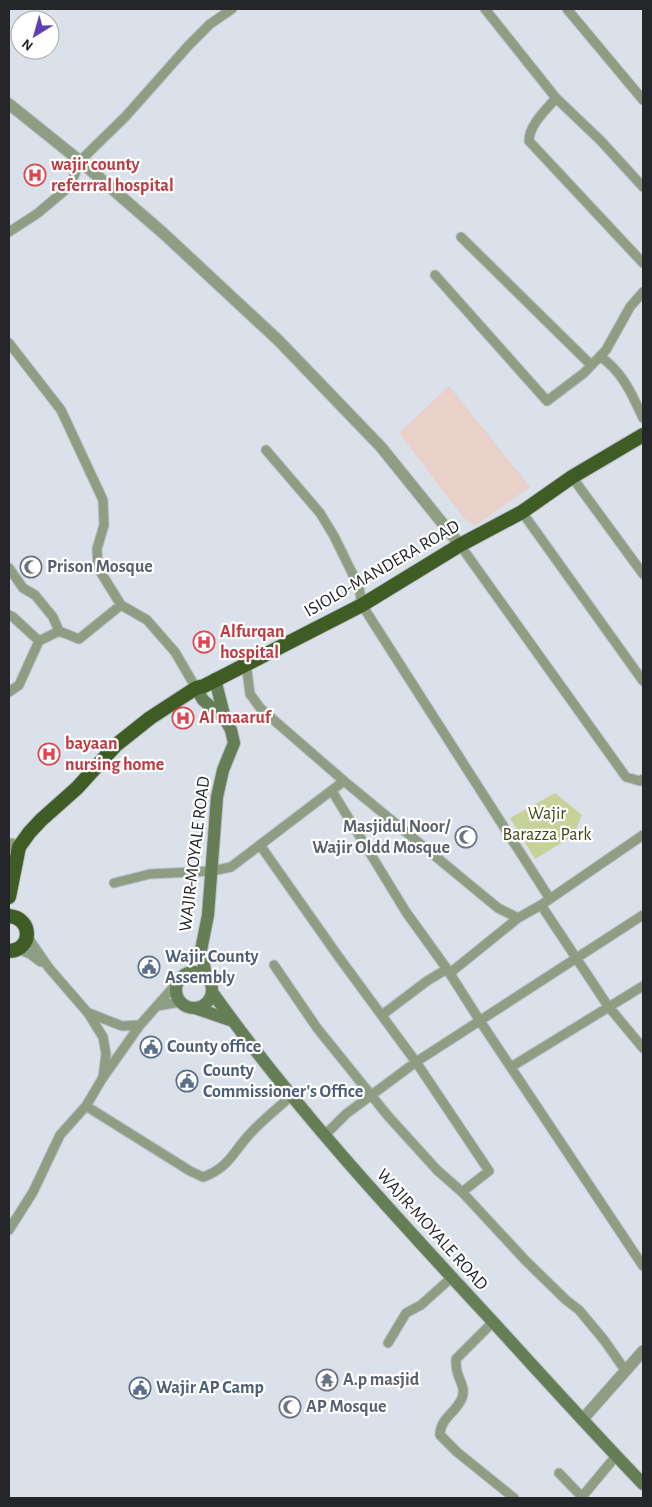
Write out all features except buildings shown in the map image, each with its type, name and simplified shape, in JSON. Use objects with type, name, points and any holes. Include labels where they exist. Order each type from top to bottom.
[{"type":"highway","name":"ISIOLO-MANDERA ROAD","points":[[27,936],[26,928],[10,893],[14,847],[77,788],[116,745],[150,718],[196,688],[204,686],[362,605],[460,545],[522,512],[572,477],[643,435]]},
{"type":"highway","points":[[9,916],[18,918],[23,922]]},
{"type":"highway","points":[[13,952],[24,944],[27,936]]},
{"type":"main road","name":"WAJIR-MOYALE ROAD","points":[[206,976],[201,950],[208,915],[217,797],[223,770],[234,743],[215,679]]},
{"type":"main road","points":[[196,688],[203,700],[226,719]]},
{"type":"main road","points":[[201,950],[176,989],[177,996],[180,1002],[187,1007],[233,1021]]},
{"type":"main road","points":[[182,978],[193,972],[200,973],[206,976],[211,983],[212,992],[209,1000],[206,1004],[195,1008]]},
{"type":"main road","name":"WAJIR-MOYALE ROAD","points":[[212,992],[324,1136],[451,1278],[643,1484]]},
{"type":"street","points":[[9,239],[11,231],[38,213],[70,186],[80,161],[126,116],[210,24],[232,9]]},
{"type":"street","points":[[485,9],[556,98],[601,141],[643,187]]},
{"type":"street","points":[[567,9],[643,100]]},
{"type":"street","points":[[556,98],[532,128],[529,140],[643,263]]},
{"type":"street","points":[[9,104],[80,161],[163,232],[278,340],[381,447],[460,545],[626,777],[640,781],[643,779]]},
{"type":"street","points":[[461,237],[591,365]]},
{"type":"street","points":[[435,276],[547,402],[558,392],[569,386],[606,350],[630,308],[643,292]]},
{"type":"street","points":[[9,343],[61,410],[103,500],[104,525],[97,549],[98,568],[120,605],[147,620],[175,652],[196,688]]},
{"type":"street","points":[[600,356],[614,366],[624,379],[643,418]]},
{"type":"street","points":[[266,450],[325,520],[359,587],[362,605],[550,899]]},
{"type":"street","points":[[572,477],[643,574]]},
{"type":"street","points":[[522,512],[643,681]]},
{"type":"street","points":[[9,568],[23,588],[35,594],[53,617],[59,631],[79,639],[120,605]]},
{"type":"street","points":[[9,616],[13,616],[39,641]]},
{"type":"street","points":[[9,692],[19,685],[39,641],[59,631]]},
{"type":"street","points":[[246,663],[250,694],[261,708],[344,781],[498,908],[518,918]]},
{"type":"street","points":[[114,883],[150,874],[212,871],[231,867],[344,781]]},
{"type":"street","points":[[332,791],[406,912],[448,971],[643,1266]]},
{"type":"street","points":[[382,1015],[427,981],[448,971],[518,918],[541,905],[643,835]]},
{"type":"street","points":[[260,845],[416,1062],[489,1171],[462,1192]]},
{"type":"street","points":[[541,905],[578,958],[608,1006],[643,1048]]},
{"type":"street","points":[[324,1136],[346,1114],[416,1062],[643,915]]},
{"type":"street","points":[[27,936],[49,968],[88,1013],[103,1037],[106,1054],[102,1079]]},
{"type":"street","points":[[13,952],[30,954],[49,968]]},
{"type":"street","points":[[274,965],[318,1028],[388,1116],[437,1170],[462,1192],[526,1261],[579,1310],[604,1340],[625,1370]]},
{"type":"street","points":[[9,1230],[33,1192],[60,1135],[86,1106],[102,1079],[140,1025],[182,978]]},
{"type":"street","points":[[511,1067],[643,986]]},
{"type":"street","points":[[157,1006],[180,1002]]},
{"type":"street","points":[[88,1013],[122,1026],[140,1025]]},
{"type":"street","points":[[86,1106],[190,1171],[203,1177],[223,1166],[259,1125],[292,1096]]},
{"type":"street","points":[[388,1343],[406,1313],[421,1305],[451,1278]]},
{"type":"street","points":[[493,1322],[456,1359],[457,1374],[462,1381],[464,1390],[462,1398],[440,1426],[440,1435],[457,1452],[514,1498]]},
{"type":"street","points":[[582,1420],[643,1351]]},
{"type":"street","points":[[559,1473],[582,1498],[616,1456]]},
{"type":"shaded area","points":[[449,386],[530,487],[475,526],[463,517],[399,433]]},
{"type":"green space","name":"Wajir Barazza Park","points":[[555,793],[582,815],[573,836],[535,859],[510,818]]},
{"type":"place","name":"wajir county referrral hospital","points":[[35,175]]},
{"type":"place","name":"Prison Mosque","points":[[31,567]]},
{"type":"place","name":"Alfurqan hospital","points":[[204,642]]},
{"type":"place","name":"Al maaruf","points":[[183,718]]},
{"type":"place","name":"bayaan nursing home","points":[[49,754]]},
{"type":"place","name":"Masjidul Noor/ Wajir Oldd Mosque","points":[[466,837]]},
{"type":"place","name":"Wajir County Assembly","points":[[149,967]]},
{"type":"place","name":"County office","points":[[151,1047]]},
{"type":"place","name":"County Commissioner's Office","points":[[187,1081]]},
{"type":"place","name":"A.p masjid","points":[[327,1380]]},
{"type":"place","name":"Wajir AP Camp","points":[[140,1388]]},
{"type":"place","name":"AP Mosque","points":[[290,1407]]}]
